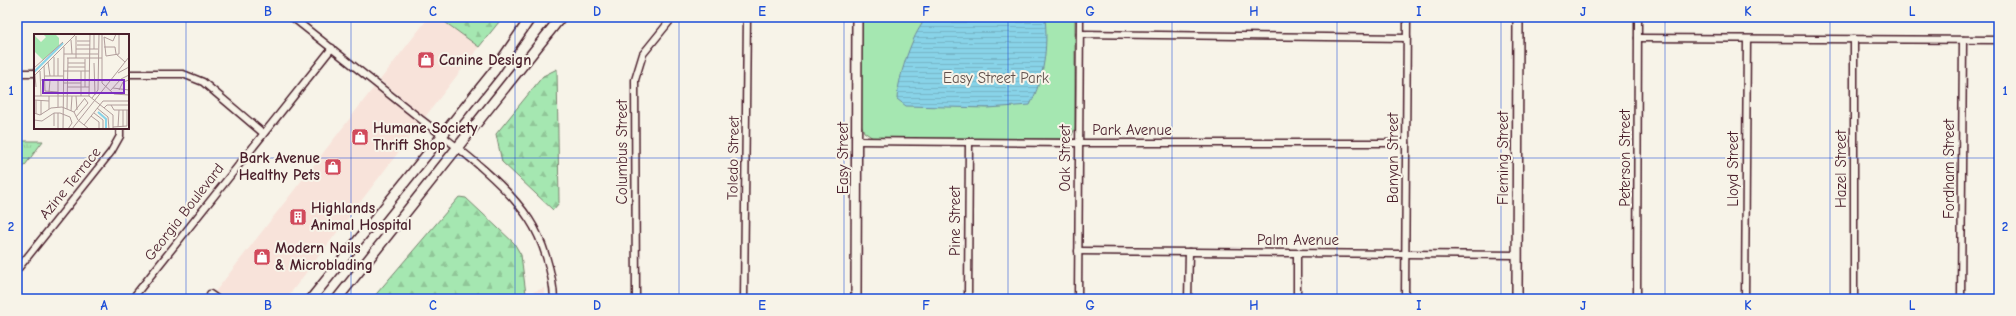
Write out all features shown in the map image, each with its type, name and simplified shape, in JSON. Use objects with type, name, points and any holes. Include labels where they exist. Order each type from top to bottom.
[{"type":"main road","points":[[311,299],[494,71],[531,17]]},
{"type":"main road","points":[[337,299],[561,17]]},
{"type":"main road","name":"Easy Street","points":[[856,299],[858,140],[857,17]]},
{"type":"main road","name":"Fleming Street","points":[[1517,299],[1518,17]]},
{"type":"street","points":[[292,17],[442,135],[506,190],[530,220],[547,257],[554,287],[554,299]]},
{"type":"street","name":"Columbus Street","points":[[636,299],[635,80],[643,54],[673,17]]},
{"type":"street","name":"Toledo Street","points":[[744,299],[747,17]]},
{"type":"street","name":"Oak Street","points":[[1078,299],[1080,17]]},
{"type":"street","name":"Banyan Street","points":[[1405,299],[1407,17]]},
{"type":"street","name":"Peterson Street","points":[[1637,299],[1638,17]]},
{"type":"street","points":[[1080,34],[1407,38]]},
{"type":"street","points":[[1638,38],[1999,40]]},
{"type":"street","name":"Lloyd Street","points":[[1745,299],[1747,39]]},
{"type":"street","name":"Hazel Street","points":[[1854,39],[1854,299]]},
{"type":"street","name":"Fordham Street","points":[[1961,299],[1963,40]]},
{"type":"street","name":"Georgia Boulevard","points":[[132,299],[332,48]]},
{"type":"street","points":[[17,73],[34,73]]},
{"type":"street","points":[[129,74],[183,74],[203,82],[263,133]]},
{"type":"street","name":"Azine Terrace","points":[[17,270],[111,152],[120,136],[120,129]]},
{"type":"street","name":"Park Avenue","points":[[858,140],[1078,143],[1406,143]]},
{"type":"street","name":"Pine Street","points":[[968,299],[969,142]]},
{"type":"street","name":"Palm Avenue","points":[[1078,251],[1297,254],[1517,254]]},
{"type":"street","points":[[1188,299],[1189,252]]},
{"type":"street","points":[[1297,254],[1297,299]]},
{"type":"street","points":[[210,294],[216,299]]},
{"type":"shaded area","points":[[429,17],[438,17],[479,47],[425,117],[380,80]]},
{"type":"shaded area","points":[[375,86],[420,124],[286,299],[223,299],[215,292]]},
{"type":"shaded area","points":[[544,288],[544,299],[463,299],[464,296],[519,297]]},
{"type":"green space","points":[[438,17],[503,17],[479,47]]},
{"type":"green space","name":"Easy Street Park","points":[[861,17],[1075,17],[1075,128],[1072,135],[1065,139],[873,138],[864,132],[861,124]]},
{"type":"green space","points":[[557,69],[559,203],[553,210],[502,162],[496,134],[543,76]]},
{"type":"green space","points":[[17,141],[43,141],[17,176]]},
{"type":"green space","points":[[459,197],[466,198],[514,243],[521,255],[526,294],[519,297],[464,296],[463,299],[372,299]]},
{"type":"water","points":[[920,17],[1045,17],[1046,40],[1044,62],[1039,84],[1030,105],[988,108],[906,106],[897,99],[905,60],[913,40],[922,24]]},
{"type":"place","name":"Canine Design","points":[[426,60]]},
{"type":"place","name":"Humane Society Thrift Shop","points":[[360,137]]},
{"type":"place","name":"Bark Avenue Healthy Pets","points":[[333,167]]},
{"type":"place","name":"Highlands Animal Hospital","points":[[298,217]]},
{"type":"place","name":"Modern Nails & Microblading","points":[[262,257]]}]
